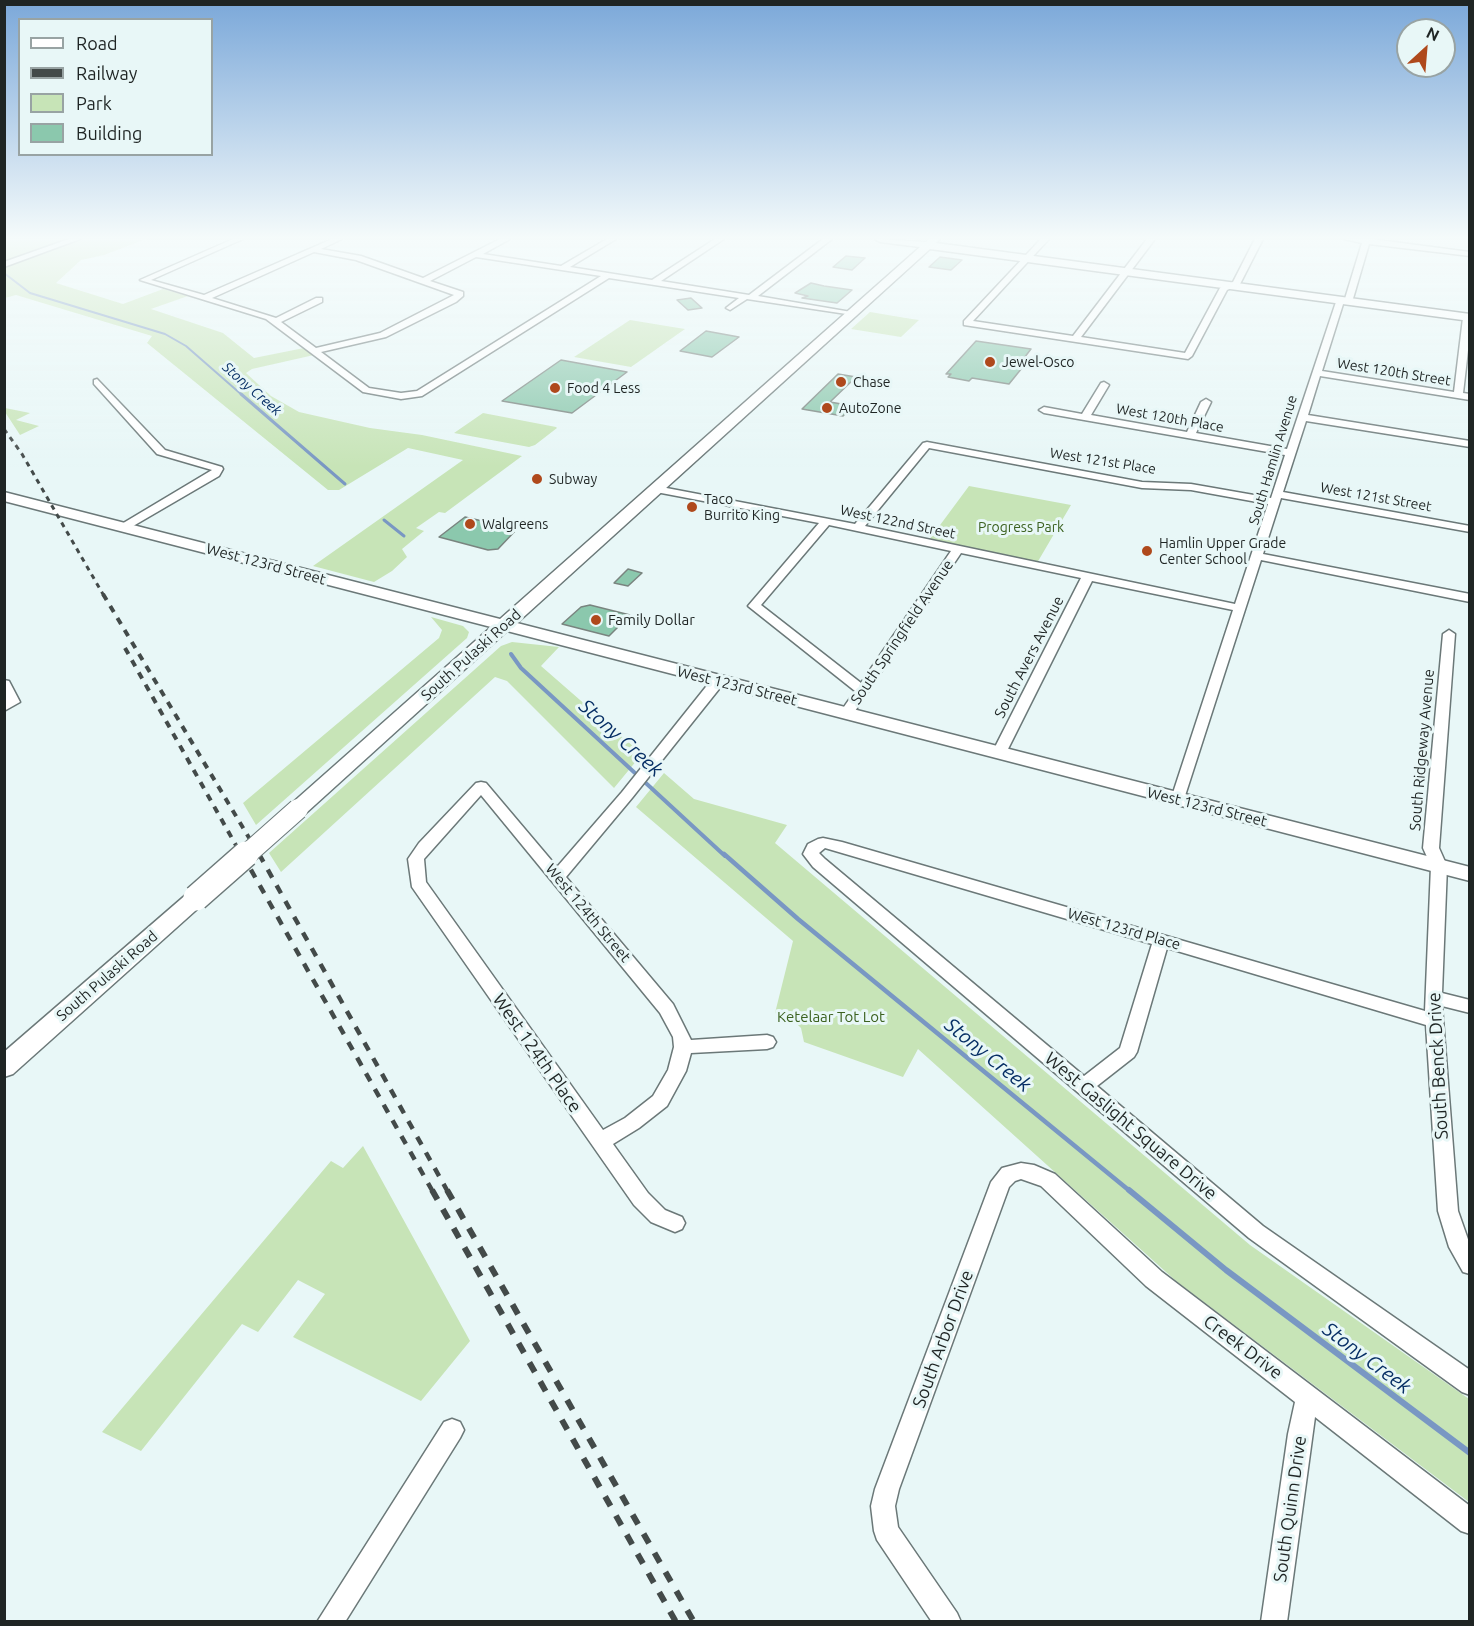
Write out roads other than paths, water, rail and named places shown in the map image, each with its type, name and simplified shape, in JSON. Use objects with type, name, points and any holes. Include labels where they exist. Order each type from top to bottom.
[{"type":"street","points":[[263,315],[277,321],[366,390],[401,396],[419,394],[545,315]]},
{"type":"street","points":[[277,321],[290,315]]},
{"type":"street","points":[[316,351],[383,335],[425,315]]},
{"type":"street","name":"South Pulaski Road","points":[[4,1067],[298,809],[851,315]]},
{"type":"street","points":[[975,315],[967,323],[1188,356],[1210,315]]},
{"type":"street","points":[[1075,339],[1093,315]]},
{"type":"street","name":"South Hamlin Avenue","points":[[1178,799],[1315,373],[1338,315]]},
{"type":"street","points":[[1445,315],[1468,318],[1458,395]]},
{"type":"street","name":"West 120th Street","points":[[1315,373],[1470,397]]},
{"type":"street","points":[[97,382],[161,452],[218,469],[215,474],[124,527]]},
{"type":"street","points":[[1085,417],[1104,385]]},
{"type":"street","points":[[1190,435],[1206,402]]},
{"type":"street","name":"West 120th Place","points":[[1044,410],[1291,453]]},
{"type":"street","points":[[1302,417],[1470,444]]},
{"type":"street","name":"West 121st Place","points":[[857,529],[927,445],[1142,485],[1191,487],[1276,498]]},
{"type":"street","name":"West 122nd Street","points":[[656,489],[1239,608]]},
{"type":"street","name":"West 121st Street","points":[[1276,498],[1470,529]]},
{"type":"street","name":"West 123rd Street","points":[[8,499],[1470,874]]},
{"type":"street","points":[[826,522],[754,606],[861,690]]},
{"type":"street","name":"South Springfield Avenue","points":[[846,714],[958,550]]},
{"type":"street","points":[[1257,556],[1470,598]]},
{"type":"street","name":"South Avers Avenue","points":[[999,753],[1088,576]]},
{"type":"street","name":"South Ridgeway Avenue","points":[[1439,866],[1431,848],[1449,634]]},
{"type":"street","points":[[558,876],[718,681]]},
{"type":"street","points":[[4,684],[9,704]]},
{"type":"street","name":"West 124th Street","points":[[415,870],[416,859],[424,847],[481,786],[667,1009],[682,1037],[683,1047]]},
{"type":"street","name":"West 123rd Place","points":[[813,848],[823,843],[842,847],[1435,1021]]},
{"type":"street","name":"West Gaslight Square Drive","points":[[813,848],[811,854],[819,863],[1256,1232],[1470,1384]]},
{"type":"street","name":"South Benck Drive","points":[[1439,866],[1433,997],[1448,1211],[1456,1241],[1468,1263]]},
{"type":"street","name":"West 124th Place","points":[[415,870],[418,883],[425,894],[600,1142],[648,1207],[657,1216],[675,1223]]},
{"type":"street","points":[[1084,1086],[1128,1052],[1161,940]]},
{"type":"street","points":[[1433,997],[1470,1007]]},
{"type":"street","points":[[600,1142],[632,1123],[660,1101],[677,1071],[683,1047],[766,1042]]},
{"type":"street","name":"Creek Drive","points":[[1021,1172],[1034,1173],[1048,1180],[1154,1279],[1470,1522]]},
{"type":"street","name":"South Arbor Drive","points":[[948,1622],[894,1546],[886,1531],[883,1518],[887,1489],[1001,1182],[1009,1174],[1021,1172]]},
{"type":"street","name":"South Quinn Drive","points":[[1274,1622],[1300,1434],[1308,1396]]},
{"type":"street","points":[[330,1622],[452,1431]]},
{"type":"waterway","name":"Stony Creek","points":[[102,315],[165,334],[186,346],[242,395]]},
{"type":"waterway","name":"Stony Creek","points":[[241,394],[345,484]]},
{"type":"waterway","name":"Stony Creek","points":[[384,520],[404,536]]},
{"type":"waterway","name":"Stony Creek","points":[[511,654],[521,668],[725,856]]},
{"type":"waterway","name":"Stony Creek","points":[[724,854],[798,919],[1131,1192]]},
{"type":"waterway","name":"Stony Creek","points":[[1129,1190],[1226,1270],[1470,1453]]},
{"type":"railway","points":[[4,429],[22,454],[104,596]]},
{"type":"railway","points":[[103,594],[260,856]]},
{"type":"railway","points":[[125,648],[242,856]]},
{"type":"railway","points":[[242,854],[433,1192]]},
{"type":"railway","points":[[259,854],[448,1192]]},
{"type":"railway","points":[[432,1190],[676,1622]]},
{"type":"railway","points":[[447,1190],[694,1622]]},
{"type":"place","name":"Jewel-Osco","points":[[990,362]]},
{"type":"place","name":"Chase","points":[[841,382]]},
{"type":"place","name":"Food 4 Less","points":[[555,388]]},
{"type":"place","name":"AutoZone","points":[[827,408]]},
{"type":"place","name":"Subway","points":[[537,479]]},
{"type":"place","name":"Taco Burrito King","points":[[692,507]]},
{"type":"place","name":"Walgreens","points":[[470,524]]},
{"type":"place","name":"Hamlin Upper Grade Center School","points":[[1147,551]]},
{"type":"place","name":"Family Dollar","points":[[596,620]]},
{"type":"park label","name":"Progress Park","points":[[1021,527]]},
{"type":"park label","name":"Ketelaar Tot Lot","points":[[831,1017]]}]
